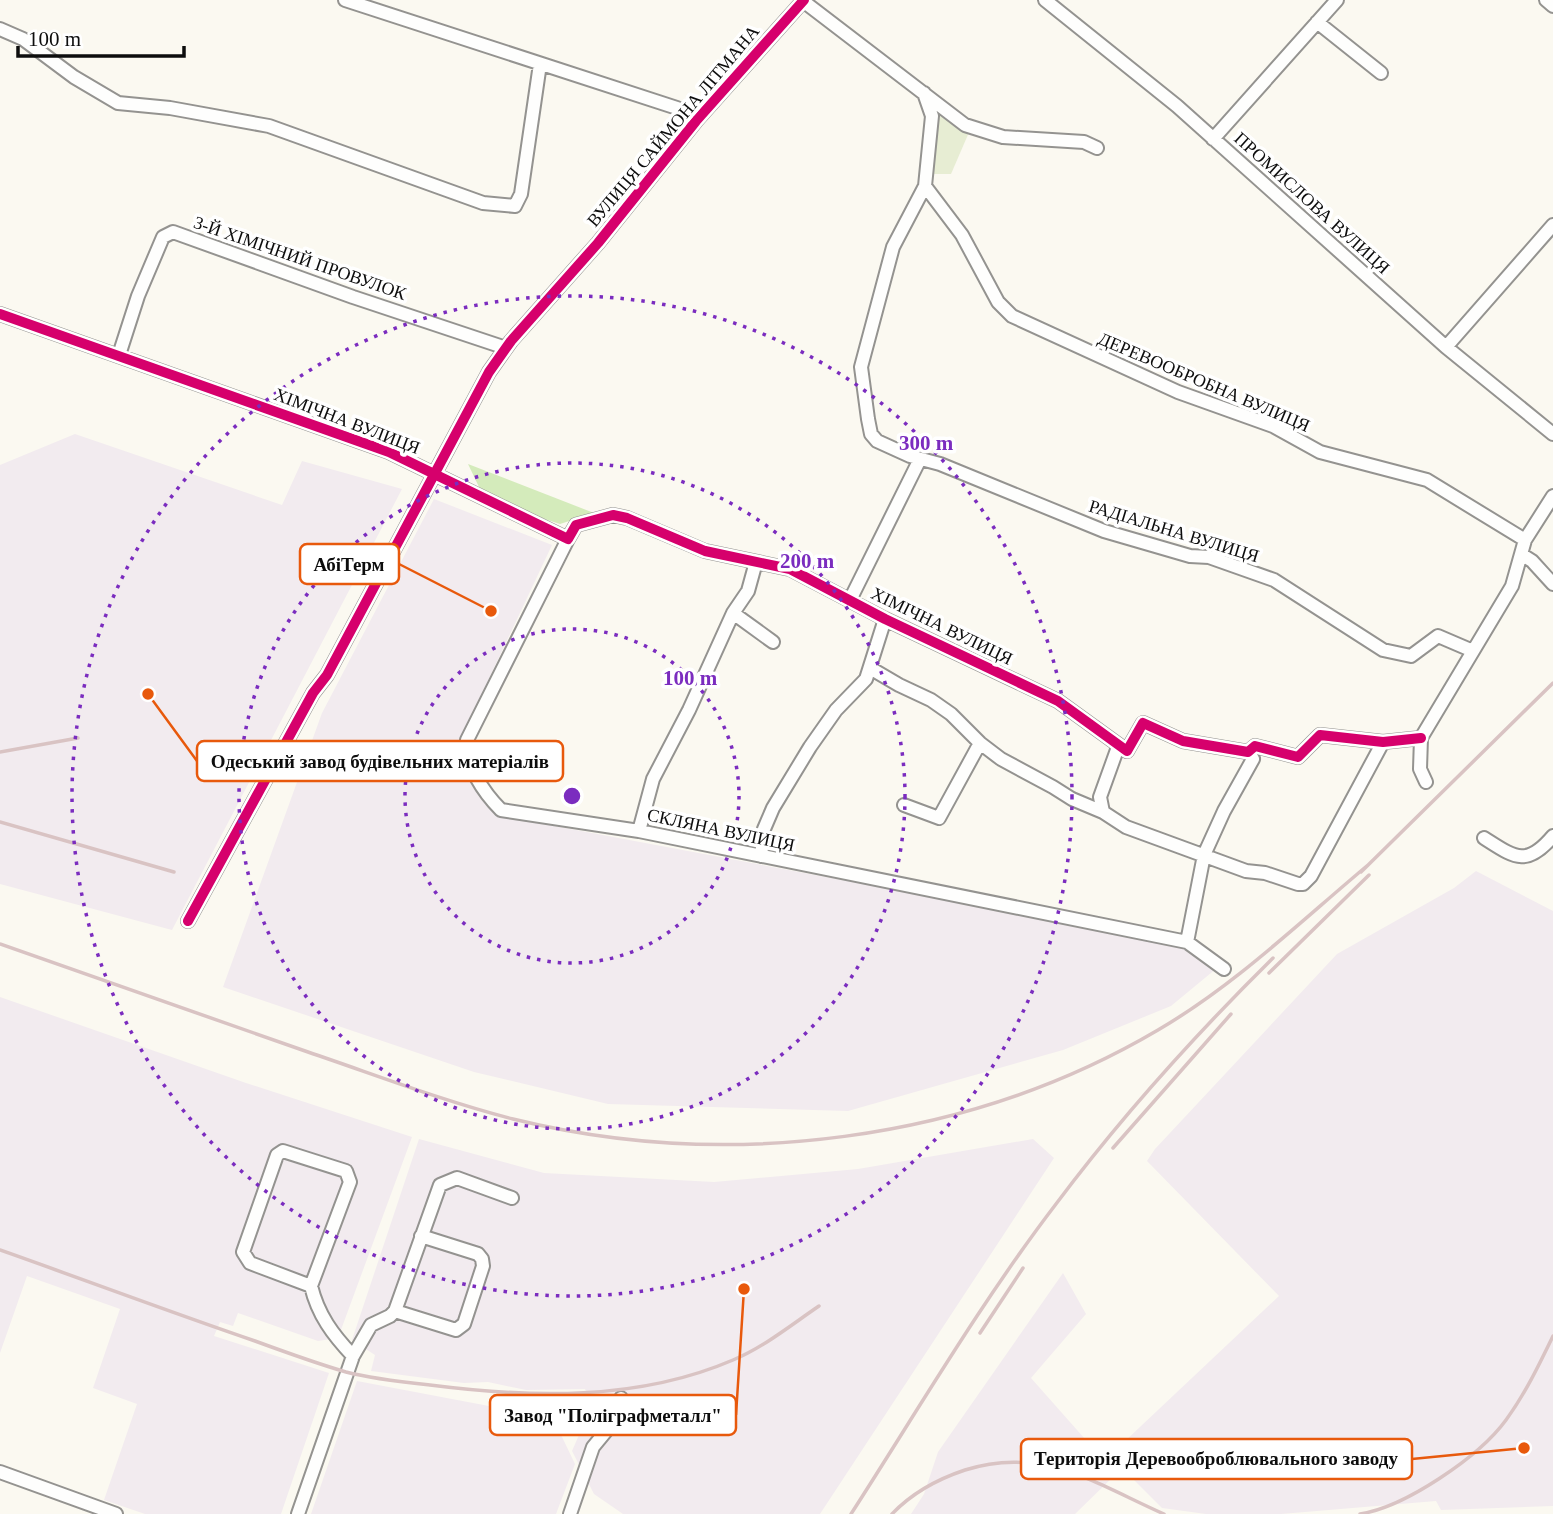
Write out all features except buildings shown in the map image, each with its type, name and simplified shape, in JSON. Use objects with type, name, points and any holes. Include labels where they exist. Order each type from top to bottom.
[{"type":"street","points":[[345,0],[677,108],[696,121]]},
{"type":"street","points":[[1213,139],[1337,0]]},
{"type":"street","points":[[1546,0],[1553,6]]},
{"type":"street","points":[[803,1],[965,125],[1003,137],[1084,142],[1097,148]]},
{"type":"street","name":"ВУЛИЦЯ САЙМОНА ЛІТМАНА","points":[[506,348],[598,243],[696,121],[803,1]]},
{"type":"street","name":"ПРОМИСЛОВА ВУЛИЦЯ","points":[[1050,2],[1177,106],[1446,347],[1553,435]]},
{"type":"street","points":[[1317,22],[1381,73]]},
{"type":"street","points":[[0,29],[23,39],[74,77],[118,103],[170,108],[269,126],[484,203],[514,206],[522,194],[540,64]]},
{"type":"street","name":"РАДІАЛЬНА ВУЛИЦЯ","points":[[924,93],[932,116],[926,186],[893,247],[861,367],[871,434],[877,442],[951,468],[1104,531],[1190,556],[1209,556],[1275,580],[1383,650],[1411,656],[1438,636],[1473,651]]},
{"type":"street","name":"ДЕРЕВООБРОБНА ВУЛИЦЯ","points":[[926,186],[962,235],[998,302],[1012,316],[1116,366],[1178,392],[1273,426],[1320,452],[1427,480],[1525,540]]},
{"type":"street","points":[[1446,347],[1553,225]]},
{"type":"street","name":"3-Й ХІМІЧНИЙ ПРОВУЛОК","points":[[119,355],[138,296],[163,236],[173,232],[506,348]]},
{"type":"street","name":"ХІМІЧНА ВУЛИЦЯ","points":[[0,314],[389,452],[568,539],[576,525],[613,515],[627,518],[705,551],[790,569],[885,619],[1058,701],[1118,747]]},
{"type":"street","points":[[188,921],[313,693],[327,675],[489,372],[506,348]]},
{"type":"street","points":[[850,600],[920,459]]},
{"type":"street","points":[[1426,782],[1420,769],[1421,738],[1512,586],[1525,540],[1553,496]]},
{"type":"street","name":"СКЛЯНА ВУЛИЦЯ","points":[[568,539],[467,740],[465,753],[489,798],[501,810],[639,831],[1187,942],[1224,969]]},
{"type":"street","points":[[1521,554],[1532,561],[1553,584]]},
{"type":"street","points":[[639,831],[653,779],[689,710],[733,613],[748,591],[756,562]]},
{"type":"street","points":[[733,613],[773,642]]},
{"type":"street","points":[[761,856],[764,829],[773,808],[836,710],[866,679],[885,619]]},
{"type":"street","points":[[870,668],[931,700],[951,714],[980,743],[1001,759],[1072,799],[1104,812],[1126,827],[1246,872],[1265,873],[1293,883],[1303,884],[1311,876],[1383,741]]},
{"type":"street","points":[[1104,812],[1100,797],[1118,747],[1127,751],[1143,723],[1183,741],[1248,752],[1253,759],[1224,811],[1204,855],[1187,942]]},
{"type":"street","points":[[1248,752],[1255,746],[1298,757],[1320,735],[1383,741],[1421,738]]},
{"type":"street","points":[[904,805],[939,818],[980,743]]},
{"type":"street","points":[[1484,838],[1511,855],[1526,857],[1541,850],[1553,836]]},
{"type":"street","points":[[311,1286],[250,1263],[243,1252],[277,1155],[283,1151],[346,1171],[350,1182],[311,1286],[316,1307],[327,1327],[353,1356]]},
{"type":"street","points":[[298,1514],[353,1356],[371,1325],[390,1317],[395,1311],[440,1185],[457,1178],[512,1198]]},
{"type":"street","points":[[395,1311],[456,1330],[464,1324],[483,1266],[482,1259],[478,1254],[421,1236]]},
{"type":"street","points":[[570,1514],[593,1447],[607,1430],[621,1398]]},
{"type":"street","points":[[0,1472],[116,1514]]},
{"type":"shaded area","points":[[75,434],[282,505],[302,461],[402,489],[172,930],[0,884],[0,465]]},
{"type":"shaded area","points":[[434,499],[552,545],[453,755],[496,815],[1183,944],[1217,968],[1171,1006],[1063,1050],[848,1111],[608,1104],[474,1072],[223,987],[322,713]]},
{"type":"shaded area","points":[[1476,871],[1553,911],[1553,1506],[1441,1510],[1436,1501],[1281,1514],[1206,1514],[1162,1508],[1130,1476],[1141,1465],[1123,1443],[1279,1296],[1147,1161],[1155,1149],[1337,954],[1454,888]]},
{"type":"shaded area","points":[[0,997],[246,1083],[412,1137],[338,1338],[318,1341],[238,1313],[233,1326],[220,1322],[214,1336],[329,1373],[281,1514],[145,1514],[104,1500],[137,1404],[93,1388],[120,1309],[27,1276],[0,1353]]},
{"type":"shaded area","points":[[419,1139],[544,1173],[714,1182],[858,1169],[1033,1139],[1054,1158],[820,1514],[623,1514],[594,1494],[572,1451],[592,1405],[585,1389],[526,1390],[488,1382],[464,1383],[371,1371],[375,1355],[352,1340]]},
{"type":"shaded area","points":[[1063,1273],[1086,1314],[1031,1378],[1116,1474],[1075,1514],[911,1514],[924,1494],[938,1452]]},
{"type":"shaded area","points":[[357,1381],[553,1418],[575,1464],[556,1514],[311,1514]]},
{"type":"green space","points":[[940,116],[970,130],[951,174],[932,174],[936,129]]},
{"type":"green space","points":[[468,464],[594,513],[560,524],[523,512],[499,501],[479,487]]},
{"type":"railway","points":[[1361,872],[1553,683]]},
{"type":"railway","points":[[0,752],[78,738]]},
{"type":"railway","points":[[0,822],[174,872]]},
{"type":"railway","points":[[0,944],[410,1087],[513,1119],[594,1135],[677,1143],[761,1144],[844,1136],[927,1121],[1007,1099],[1085,1068],[1158,1030],[1214,993],[1368,865]]},
{"type":"railway","points":[[1269,973],[1369,875]]},
{"type":"railway","points":[[851,1514],[976,1318],[1056,1204],[1160,1077],[1273,958]]},
{"type":"railway","points":[[1113,1148],[1231,1014]]},
{"type":"railway","points":[[0,1250],[346,1372],[398,1381],[507,1392],[584,1393],[660,1383],[697,1373],[756,1349],[819,1306]]},
{"type":"railway","points":[[980,1333],[1023,1268]]},
{"type":"railway","points":[[1360,1514],[1398,1502],[1419,1491],[1478,1449],[1513,1410],[1553,1336]]},
{"type":"railway","points":[[892,1514],[935,1482],[993,1463],[1019,1462],[1068,1471],[1164,1514]]},
{"type":"cycle path","points":[[188,921],[313,693],[327,675],[489,372],[511,341],[598,243],[696,121],[804,0]]},
{"type":"cycle path","points":[[0,314],[389,452],[568,539],[576,525],[613,515],[627,518],[705,551],[790,569],[885,619],[1058,701],[1127,751],[1143,723],[1183,741],[1248,752],[1255,746],[1298,757],[1320,735],[1383,742],[1421,738]]},
{"type":"place","name":"АбіТерм","points":[[491,611]]},
{"type":"place","name":"Одеський завод будівельних матеріалів","points":[[148,694]]},
{"type":"place","name":"Завод \"Поліграфметалл\"","points":[[744,1289]]},
{"type":"place","name":"Територія Деревооброблювального заводу","points":[[1524,1448]]}]
